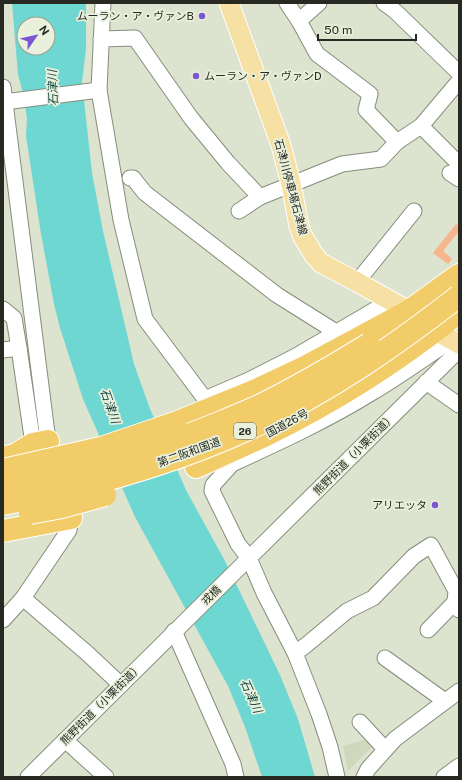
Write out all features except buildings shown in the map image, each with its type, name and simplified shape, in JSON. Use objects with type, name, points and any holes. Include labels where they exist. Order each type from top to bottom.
[{"type":"highway","points":[[3,470],[101,448],[175,423],[254,391],[305,367],[409,311],[459,275]]},
{"type":"highway","name":"第二阪和国道","points":[[3,485],[106,462],[200,431],[263,404],[324,371],[384,335],[436,299],[459,280]]},
{"type":"highway","name":"第二阪和国道","points":[[4,518],[37,497],[150,467],[258,425],[357,370],[422,325],[459,296]]},
{"type":"highway","name":"国道26号","points":[[4,518],[62,507],[196,467],[263,436],[321,406],[378,370],[452,341],[459,312]]},
{"type":"highway","points":[[3,458],[15,455],[40,443]]},
{"type":"highway","points":[[4,518],[71,518]]},
{"type":"main road","name":"石津川停車場石津線","points":[[229,3],[281,145],[302,235],[314,256],[321,263],[409,311],[452,341]]},
{"type":"street","points":[[103,3],[99,90],[122,220],[144,320],[206,402],[289,359],[389,300]]},
{"type":"street","points":[[287,3],[318,54],[370,94],[366,110],[397,142]]},
{"type":"street","points":[[299,21],[319,3]]},
{"type":"street","points":[[392,6],[459,74]]},
{"type":"street","points":[[101,39],[135,38],[191,118],[260,197]]},
{"type":"street","points":[[239,211],[260,197],[342,164],[380,159],[397,142],[421,126],[459,81]]},
{"type":"street","points":[[40,443],[4,94],[99,90]]},
{"type":"street","points":[[421,126],[455,171]]},
{"type":"street","points":[[130,178],[134,178],[145,193],[277,295],[336,332]]},
{"type":"street","points":[[357,282],[414,210]]},
{"type":"street","points":[[3,309],[14,318],[19,348],[40,443],[71,518],[69,530],[22,598],[3,620]]},
{"type":"street","points":[[337,777],[330,747],[319,714],[295,653],[264,592],[245,562],[212,490],[213,484],[231,462],[275,445],[326,419],[374,392],[452,341]]},
{"type":"street","name":"熊野街道（小栗街道）","points":[[245,562],[426,382],[452,341]]},
{"type":"street","points":[[3,350],[19,348]]},
{"type":"street","points":[[426,382],[459,405]]},
{"type":"street","points":[[295,653],[347,611],[373,598],[414,556],[431,545],[456,591],[457,606],[428,630]]},
{"type":"street","name":"戎橋","points":[[177,628],[245,562]]},
{"type":"street","points":[[22,598],[88,654],[121,685]]},
{"type":"street","points":[[177,628],[233,764],[236,777]]},
{"type":"street","name":"熊野街道（小栗街道）","points":[[35,775],[65,740],[177,628]]},
{"type":"street","points":[[385,658],[445,701]]},
{"type":"street","points":[[364,777],[368,770],[395,738],[459,691]]},
{"type":"street","points":[[360,722],[385,749]]},
{"type":"street","points":[[65,740],[106,777]]},
{"type":"street","points":[[444,777],[459,766]]},
{"type":"shaded area","points":[[456,224],[459,226],[459,231],[443,251],[452,259],[448,264],[433,253]]},
{"type":"shaded area","points":[[367,739],[373,746],[348,771],[343,746]]},
{"type":"water","name":"石津川","points":[[12,3],[86,3],[86,48],[82,82],[92,173],[103,231],[134,364],[150,409],[187,492],[225,561],[280,675],[298,719],[315,777],[262,777],[245,727],[228,686],[135,517],[83,399],[60,328],[54,304],[41,234],[26,136],[27,119],[24,97],[18,75],[16,56],[56,56],[56,16],[16,16],[16,51]]},
{"type":"place","name":"ムーラン・ア・ヴァンB","points":[[202,16]]},
{"type":"place","name":"ムーラン・ア・ヴァンD","points":[[196,76]]},
{"type":"place","name":"アリエッタ","points":[[435,505]]}]
